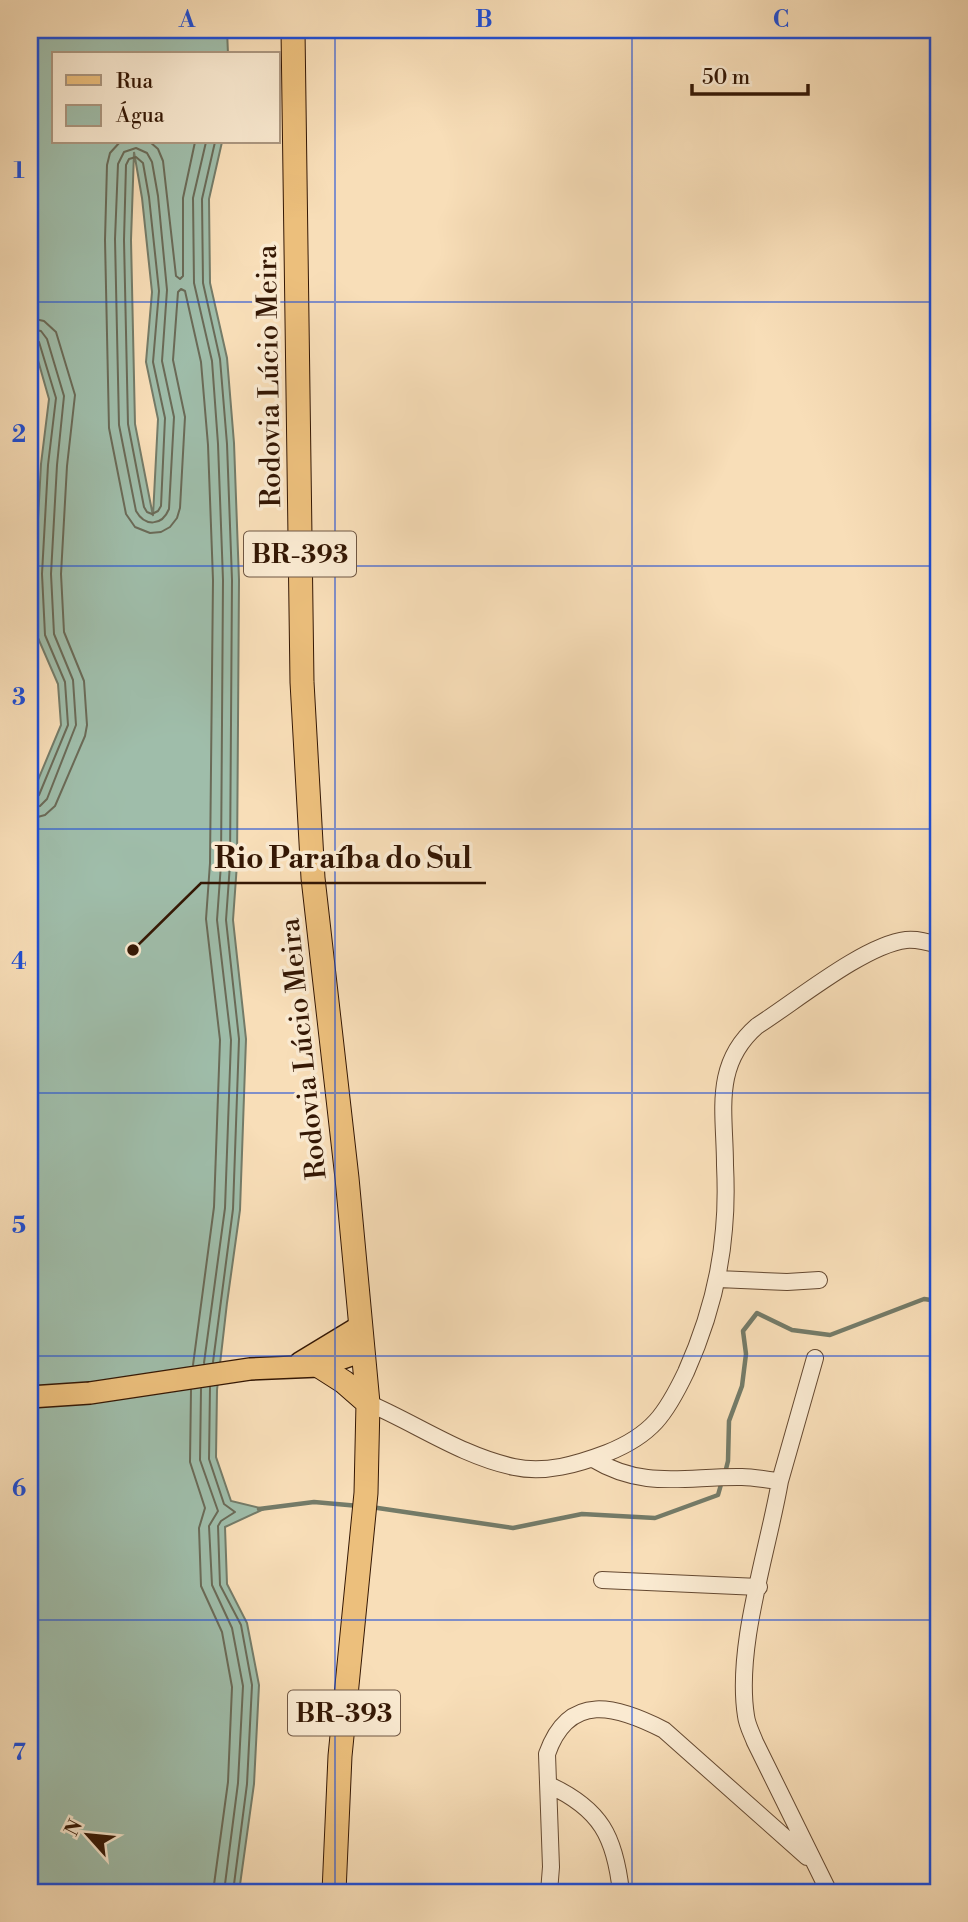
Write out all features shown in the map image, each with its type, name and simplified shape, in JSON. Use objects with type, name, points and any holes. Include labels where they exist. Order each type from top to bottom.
[{"type":"highway","name":"Rodovia Lúcio Meira","points":[[293,30],[302,682],[313,878],[368,1403],[366,1493],[340,1756],[334,1892]]},
{"type":"highway","points":[[319,1366],[344,1382],[368,1403]]},
{"type":"main road","points":[[291,1369],[361,1326]]},
{"type":"main road","points":[[30,1397],[90,1393],[250,1369],[319,1366],[363,1351]]},
{"type":"street","points":[[368,1403],[407,1419],[479,1458],[516,1468],[546,1469],[593,1459],[645,1434],[663,1414],[701,1339],[718,1279],[724,1228],[724,1088],[727,1070],[744,1037],[815,987],[885,946],[906,940],[938,945]]},
{"type":"street","points":[[718,1279],[787,1282],[819,1280]]},
{"type":"street","points":[[815,1357],[780,1481],[750,1624],[744,1693],[746,1719],[755,1742],[828,1892]]},
{"type":"street","points":[[593,1459],[613,1471],[636,1478],[662,1480],[742,1477],[780,1481]]},
{"type":"street","points":[[602,1580],[759,1587]]},
{"type":"street","points":[[549,1892],[547,1754],[554,1736],[566,1721],[580,1713],[596,1709],[619,1711],[642,1718],[664,1730],[812,1861]]},
{"type":"street","points":[[549,1785],[587,1807],[599,1821],[610,1838],[617,1857],[621,1892]]},
{"type":"water","points":[[30,30],[227,30],[228,52],[52,52],[52,144],[222,144],[209,199],[210,283],[227,358],[234,443],[239,580],[237,864],[233,920],[246,1039],[240,1210],[217,1390],[216,1457],[231,1501],[264,1509],[225,1527],[227,1584],[247,1623],[259,1685],[254,1784],[239,1892],[30,1892],[30,799],[61,725],[58,684],[38,638],[35,574],[41,464],[49,399],[30,332]],"holes":[[[134,152],[152,292],[146,362],[158,419],[153,516],[135,424],[131,240]]]},
{"type":"waterway","points":[[725,1473],[729,1421],[742,1386],[746,1354],[743,1331],[757,1313],[792,1330],[830,1335],[924,1299],[938,1301]]},
{"type":"waterway","points":[[371,1507],[513,1528],[582,1514],[655,1518],[718,1495],[722,1481]]},
{"type":"waterway","points":[[259,1509],[314,1502],[359,1506]]},
{"type":"place","name":"Rio Paraíba do Sul","points":[[133,950]]}]
